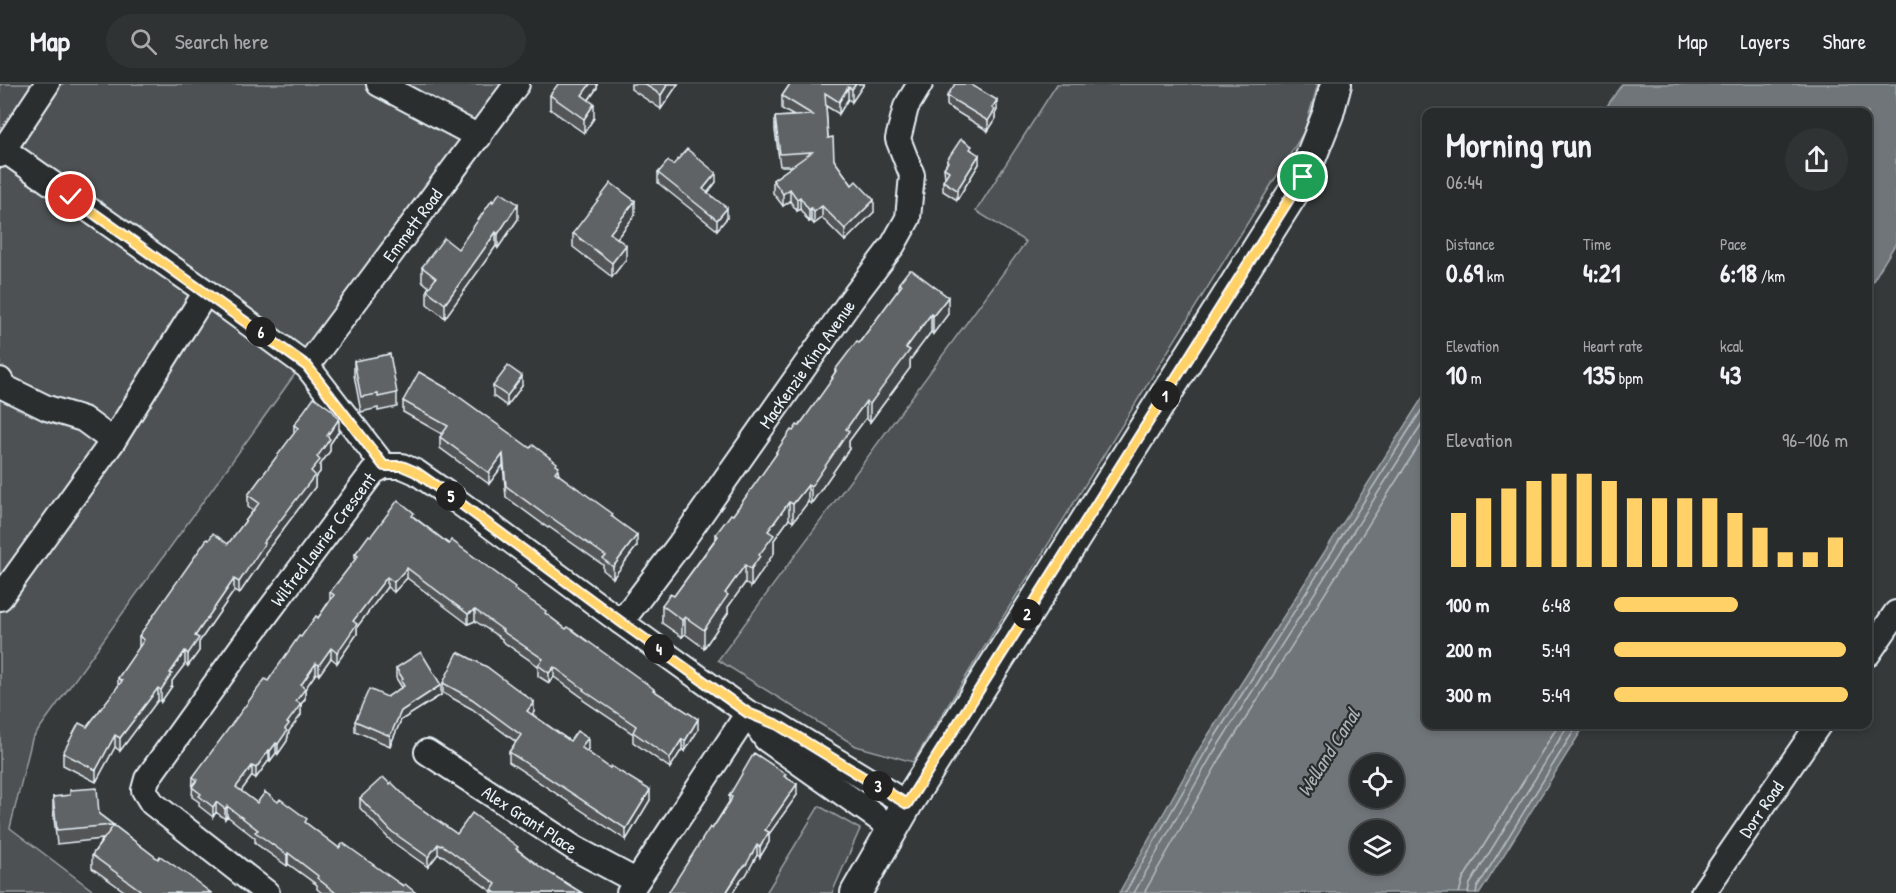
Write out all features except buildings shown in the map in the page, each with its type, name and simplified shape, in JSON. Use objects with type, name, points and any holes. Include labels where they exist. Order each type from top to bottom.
[{"type":"main road","points":[[856,893],[900,816],[1303,177],[1328,114],[1336,84]]},
{"type":"street","points":[[47,84],[1,151],[206,292],[307,366],[384,466]]},
{"type":"street","points":[[379,84],[479,137]]},
{"type":"street","name":"Emmett Road","points":[[307,366],[517,84]]},
{"type":"street","name":"MacKenzie King Avenue","points":[[621,622],[680,544],[893,245],[908,218],[912,175],[898,139],[906,107],[920,84]]},
{"type":"street","points":[[0,598],[113,441],[206,292]]},
{"type":"street","points":[[0,380],[4,387],[47,408],[83,419],[113,441]]},
{"type":"street","name":"Wilfred Laurier Crescent","points":[[267,893],[152,803],[144,790],[147,778],[373,472],[384,466],[402,466],[416,472],[748,713],[765,739],[900,816]]},
{"type":"street","points":[[1872,648],[1896,613]]},
{"type":"street","points":[[632,887],[748,713]]},
{"type":"street","name":"Dorr Road","points":[[1702,893],[1816,729]]},
{"type":"street","name":"Alex Grant Place","points":[[427,752],[632,887]]},
{"type":"shaded area","points":[[0,84],[504,84],[32,739],[10,828],[96,893],[0,893]]},
{"type":"shaded area","points":[[1057,84],[1318,84],[1304,132],[913,762],[856,746],[718,660],[1026,242],[976,211]]},
{"type":"shaded area","points":[[819,806],[860,829],[832,893],[766,893]]},
{"type":"water","points":[[1622,84],[1896,84],[1896,243],[1872,282],[1872,108],[1606,108]]},
{"type":"water","name":"Welland Canal","points":[[1422,398],[1422,729],[1582,729],[1480,893],[1119,893],[1200,748]]},
{"type":"route","points":[[71,197],[307,366],[384,466],[402,466],[416,472],[748,713],[778,725],[907,804],[1303,177]]}]
